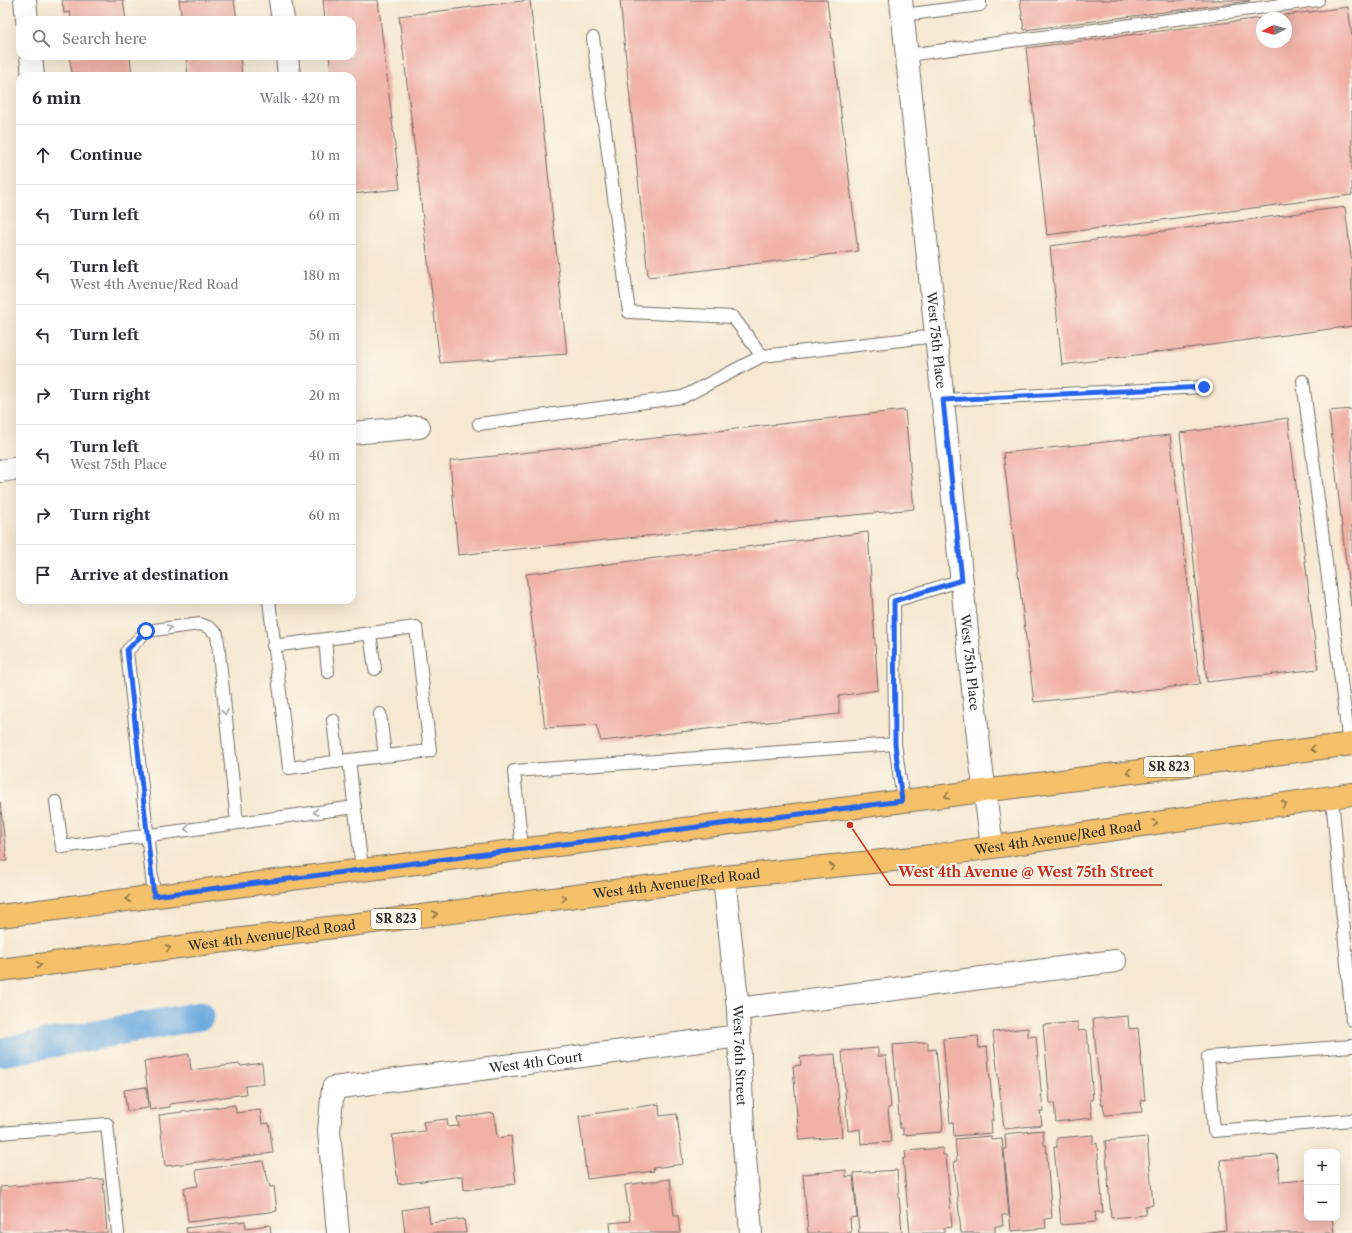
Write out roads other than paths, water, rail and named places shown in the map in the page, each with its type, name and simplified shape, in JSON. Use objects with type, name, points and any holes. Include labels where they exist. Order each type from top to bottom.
[{"type":"main road","name":"SR 823","points":[[0,916],[1351,744]]},
{"type":"main road","name":"West 4th Avenue/Red Road","points":[[0,970],[724,877],[932,856],[992,846],[1342,796],[1352,789]]},
{"type":"street","points":[[25,0],[27,16]]},
{"type":"street","points":[[280,0],[282,16]]},
{"type":"street","name":"West 75th Place","points":[[902,8],[962,580],[992,846]]},
{"type":"street","points":[[32,60],[33,72]]},
{"type":"street","points":[[287,60],[289,72]]},
{"type":"street","points":[[356,434],[419,427]]},
{"type":"street","points":[[0,471],[16,469]]},
{"type":"street","name":"West 76th Street","points":[[724,877],[738,1009],[743,1132],[752,1233]]},
{"type":"street","points":[[738,1009],[1115,961]]},
{"type":"street","name":"West 4th Court","points":[[338,1233],[329,1131],[333,1088],[739,1036]]},
{"type":"lane","points":[[902,8],[980,5],[980,0]]},
{"type":"lane","points":[[907,55],[1318,0]]},
{"type":"lane","points":[[593,38],[629,312],[733,317],[762,356]]},
{"type":"lane","points":[[479,424],[683,397],[762,356],[936,336]]},
{"type":"lane","points":[[1303,381],[1351,744]]},
{"type":"lane","points":[[943,400],[1204,387]]},
{"type":"lane","points":[[902,801],[895,744],[894,601],[962,580]]},
{"type":"lane","points":[[269,604],[273,646],[288,768],[430,751],[416,627],[273,646]]},
{"type":"lane","points":[[154,896],[127,650],[146,631],[200,624],[208,627],[217,634],[237,822]]},
{"type":"lane","points":[[370,634],[375,669]]},
{"type":"lane","points":[[325,639],[328,672]]},
{"type":"lane","points":[[380,714],[385,756]]},
{"type":"lane","points":[[334,720],[355,807],[362,869]]},
{"type":"lane","points":[[522,849],[514,771],[895,744]]},
{"type":"lane","points":[[1342,796],[1352,1020]]},
{"type":"lane","points":[[56,802],[62,847],[355,807]]},
{"type":"lane","points":[[1352,1046],[1208,1057],[1214,1131],[1352,1120]]},
{"type":"lane","points":[[0,1133],[107,1124],[118,1233]]},
{"type":"waterway","points":[[2,1052],[200,1016]]},
{"type":"place","name":"West 4th Avenue @ West 75th Street","points":[[850,825]]}]
